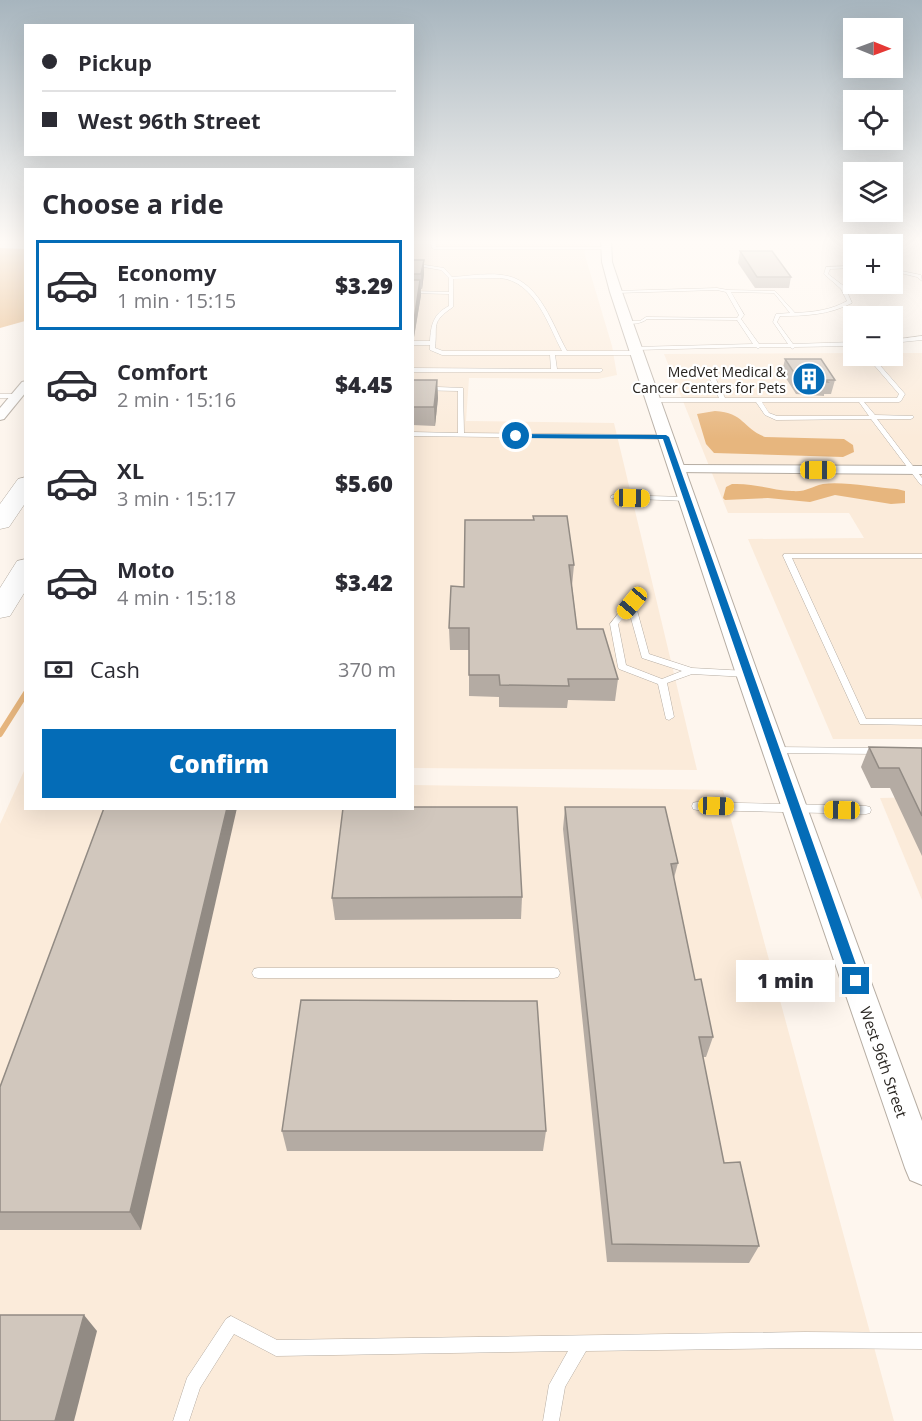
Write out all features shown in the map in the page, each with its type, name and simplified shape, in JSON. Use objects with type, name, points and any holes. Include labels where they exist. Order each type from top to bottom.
[{"type":"highway","points":[[0,522],[24,487]]},
{"type":"highway","points":[[0,610],[24,570]]},
{"type":"street","name":"West 96th Street","points":[[621,306],[774,750],[907,1110],[922,1168]]},
{"type":"street","points":[[0,416],[24,386]]},
{"type":"street","points":[[677,469],[917,470]]},
{"type":"lane","points":[[451,306],[440,311],[434,319],[432,349],[442,353],[565,353],[843,345]]},
{"type":"lane","points":[[540,306],[565,353]]},
{"type":"lane","points":[[627,322],[641,322],[646,318],[738,319],[742,315],[737,306]]},
{"type":"lane","points":[[787,306],[794,315]]},
{"type":"lane","points":[[794,347],[776,322],[778,315],[814,314],[843,306]]},
{"type":"lane","points":[[738,319],[758,347]]},
{"type":"lane","points":[[903,341],[922,338]]},
{"type":"lane","points":[[414,343],[433,343]]},
{"type":"lane","points":[[552,353],[554,371]]},
{"type":"lane","points":[[653,400],[891,401],[903,397],[878,366]]},
{"type":"lane","points":[[414,370],[600,370]]},
{"type":"lane","points":[[710,373],[723,400]]},
{"type":"lane","points":[[414,388],[461,388],[461,434]]},
{"type":"lane","points":[[0,396],[16,396]]},
{"type":"lane","points":[[758,400],[766,414],[776,418],[911,417]]},
{"type":"lane","points":[[861,401],[917,470],[922,483]]},
{"type":"lane","points":[[414,434],[666,437]]},
{"type":"lane","points":[[613,497],[687,499]]},
{"type":"lane","points":[[922,556],[787,556],[863,722],[922,722]]},
{"type":"lane","points":[[692,672],[662,682],[622,667],[614,624],[632,603],[645,656],[692,672],[747,674]]},
{"type":"lane","points":[[662,682],[669,717]]},
{"type":"lane","points":[[774,750],[888,751]]},
{"type":"lane","points":[[697,806],[866,810]]},
{"type":"lane","points":[[258,973],[554,973]]},
{"type":"lane","points":[[181,1421],[193,1384],[231,1324],[276,1348],[805,1340],[922,1341]]},
{"type":"lane","points":[[551,1421],[557,1385],[581,1345]]},
{"type":"shaded area","points":[[0,306],[24,306],[24,321],[0,328]]},
{"type":"shaded area","points":[[414,306],[600,306],[612,346],[617,375],[598,379],[469,378],[466,421],[614,423],[697,770],[414,768]]},
{"type":"shaded area","points":[[843,353],[843,366],[903,366],[903,353],[922,353],[922,739],[833,739],[748,539],[864,538],[849,513],[728,513],[664,354]]},
{"type":"shaded area","points":[[725,412],[738,418],[765,437],[844,439],[853,445],[854,452],[843,457],[714,453],[706,444],[697,414]]},
{"type":"shaded area","points":[[831,483],[897,489],[905,491],[905,503],[891,504],[835,495],[810,502],[768,498],[725,500],[723,498],[726,487],[732,484],[792,491],[801,491]]},
{"type":"shaded area","points":[[24,771],[24,810],[414,810],[414,785],[723,790],[894,1421],[0,1421],[0,824]]},
{"type":"shaded area","points":[[922,797],[922,900],[880,798]]},
{"type":"building","points":[[785,359],[821,359],[835,380],[826,380],[828,382],[799,380]]},
{"type":"building","points":[[414,380],[437,380],[434,407],[414,407]]},
{"type":"building","points":[[533,516],[567,516],[574,565],[569,565],[577,629],[603,629],[618,679],[568,679],[569,686],[500,685],[499,675],[469,675],[469,628],[449,628],[451,586],[464,587],[465,520],[534,520]]},
{"type":"building","points":[[869,747],[922,748],[922,816],[899,768],[879,768]]},
{"type":"building","points":[[517,807],[522,897],[332,898],[343,810]]},
{"type":"building","points":[[565,807],[665,807],[678,863],[671,864],[695,980],[701,979],[713,1037],[699,1037],[724,1163],[740,1162],[759,1246],[612,1244]]},
{"type":"building","points":[[103,810],[227,810],[130,1212],[0,1212],[0,1087]]},
{"type":"building","points":[[301,1000],[537,1001],[546,1131],[282,1131]]},
{"type":"building","points":[[0,1315],[84,1315],[55,1421],[0,1421]]},
{"type":"waterway","points":[[0,734],[24,696]]},
{"type":"place","name":"MedVet Medical & Cancer Centers for Pets","points":[[809,379]]},
{"type":"route","points":[[516,436],[666,437],[856,981]]}]
